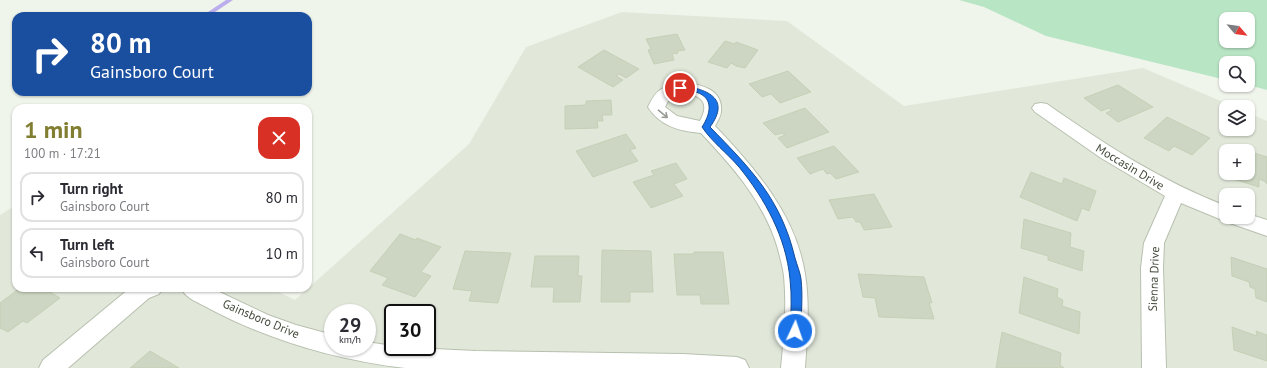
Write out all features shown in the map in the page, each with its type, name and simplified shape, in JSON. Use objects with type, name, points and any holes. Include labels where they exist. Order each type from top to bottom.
[{"type":"street","name":"Moccasin Drive","points":[[1041,108],[1108,155],[1143,177],[1219,211]]},
{"type":"street","points":[[706,127],[742,165],[763,192],[780,224],[788,246],[795,278],[796,305],[793,368]]},
{"type":"street","name":"Sienna Drive","points":[[1154,368],[1152,268],[1154,244],[1165,215],[1176,193]]},
{"type":"street","points":[[1255,224],[1267,228]]},
{"type":"street","points":[[51,368],[144,292]]},
{"type":"street","name":"Gainsboro Drive","points":[[200,292],[249,316],[311,340],[324,343]]},
{"type":"street","points":[[376,354],[421,359],[494,362],[692,364],[737,368]]},
{"type":"shaded area","points":[[622,12],[787,21],[904,106],[1143,68],[1219,100],[1219,136],[1255,136],[1255,116],[1267,121],[1267,368],[0,368],[0,215],[12,208],[12,292],[278,292],[295,300],[304,292],[312,292],[312,285],[469,144],[526,47]]},
{"type":"green space","points":[[959,0],[1267,0],[1267,90],[1255,87],[1255,56],[1219,56],[1219,78],[1046,36],[984,7]]},
{"type":"building","points":[[677,34],[685,50],[677,51],[678,53],[672,54],[674,60],[654,64],[648,50],[651,49],[646,39]]},
{"type":"building","points":[[725,41],[735,44],[736,42],[758,50],[745,68],[731,63],[727,68],[708,62]]},
{"type":"building","points":[[604,50],[639,69],[626,78],[619,74],[616,76],[623,80],[613,87],[578,67]]},
{"type":"building","points":[[788,71],[811,92],[780,103],[771,94],[762,97],[749,84]]},
{"type":"building","points":[[1118,85],[1153,107],[1118,122],[1106,113],[1112,110],[1109,108],[1101,111],[1084,98]]},
{"type":"building","points":[[611,100],[612,115],[602,115],[603,121],[597,121],[598,128],[565,129],[565,106],[586,105],[586,101]]},
{"type":"building","points":[[805,108],[829,132],[787,148],[778,138],[785,135],[782,133],[775,135],[763,123]]},
{"type":"building","points":[[1167,117],[1210,138],[1192,155],[1174,146],[1169,151],[1144,138]]},
{"type":"building","points":[[626,134],[636,148],[630,150],[638,161],[593,177],[576,151]]},
{"type":"building","points":[[834,146],[859,172],[836,179],[830,173],[827,174],[823,169],[810,174],[797,158]]},
{"type":"building","points":[[1255,153],[1267,157],[1267,184],[1259,179],[1259,187],[1236,180],[1255,180]]},
{"type":"building","points":[[676,163],[687,179],[674,184],[683,196],[651,208],[633,182],[654,175],[651,171]]},
{"type":"building","points":[[1031,172],[1062,184],[1064,178],[1096,191],[1089,211],[1082,208],[1077,221],[1020,197]]},
{"type":"building","points":[[874,194],[892,227],[864,230],[860,222],[856,222],[853,217],[838,219],[829,200]]},
{"type":"building","points":[[1024,219],[1071,233],[1070,247],[1084,251],[1082,271],[1048,260],[1048,256],[1021,248]]},
{"type":"building","points":[[400,234],[416,240],[417,238],[441,247],[421,272],[431,276],[415,297],[382,285],[388,278],[370,271]]},
{"type":"building","points":[[602,250],[651,251],[653,292],[630,292],[630,302],[601,302]]},
{"type":"building","points":[[465,251],[511,253],[498,303],[469,301],[472,291],[453,289]]},
{"type":"building","points":[[694,252],[723,252],[729,304],[701,304],[700,295],[677,295],[674,254],[694,254]]},
{"type":"building","points":[[535,256],[579,256],[578,276],[582,276],[580,302],[553,302],[554,287],[531,287]]},
{"type":"building","points":[[1231,257],[1267,269],[1267,302],[1256,298],[1255,289],[1250,287],[1249,282],[1232,276]]},
{"type":"building","points":[[858,274],[924,277],[932,303],[929,302],[934,319],[879,317],[875,298],[863,297]]},
{"type":"building","points":[[1024,277],[1058,289],[1057,297],[1063,300],[1062,306],[1080,312],[1079,334],[1019,313]]},
{"type":"building","points":[[15,292],[50,292],[60,298],[27,323],[23,321],[8,332],[0,328],[0,303]]},
{"type":"building","points":[[1232,327],[1257,336],[1256,331],[1267,335],[1267,361],[1234,350]]},
{"type":"building","points":[[1002,332],[1061,353],[1060,365],[1064,368],[996,368]]},
{"type":"building","points":[[150,351],[179,368],[130,368]]},
{"type":"waterway","points":[[211,12],[230,0]]},
{"type":"route","points":[[680,88],[698,90],[706,94],[711,99],[714,105],[712,119],[706,127],[742,165],[767,198],[780,224],[788,246],[795,278],[795,331]]}]
